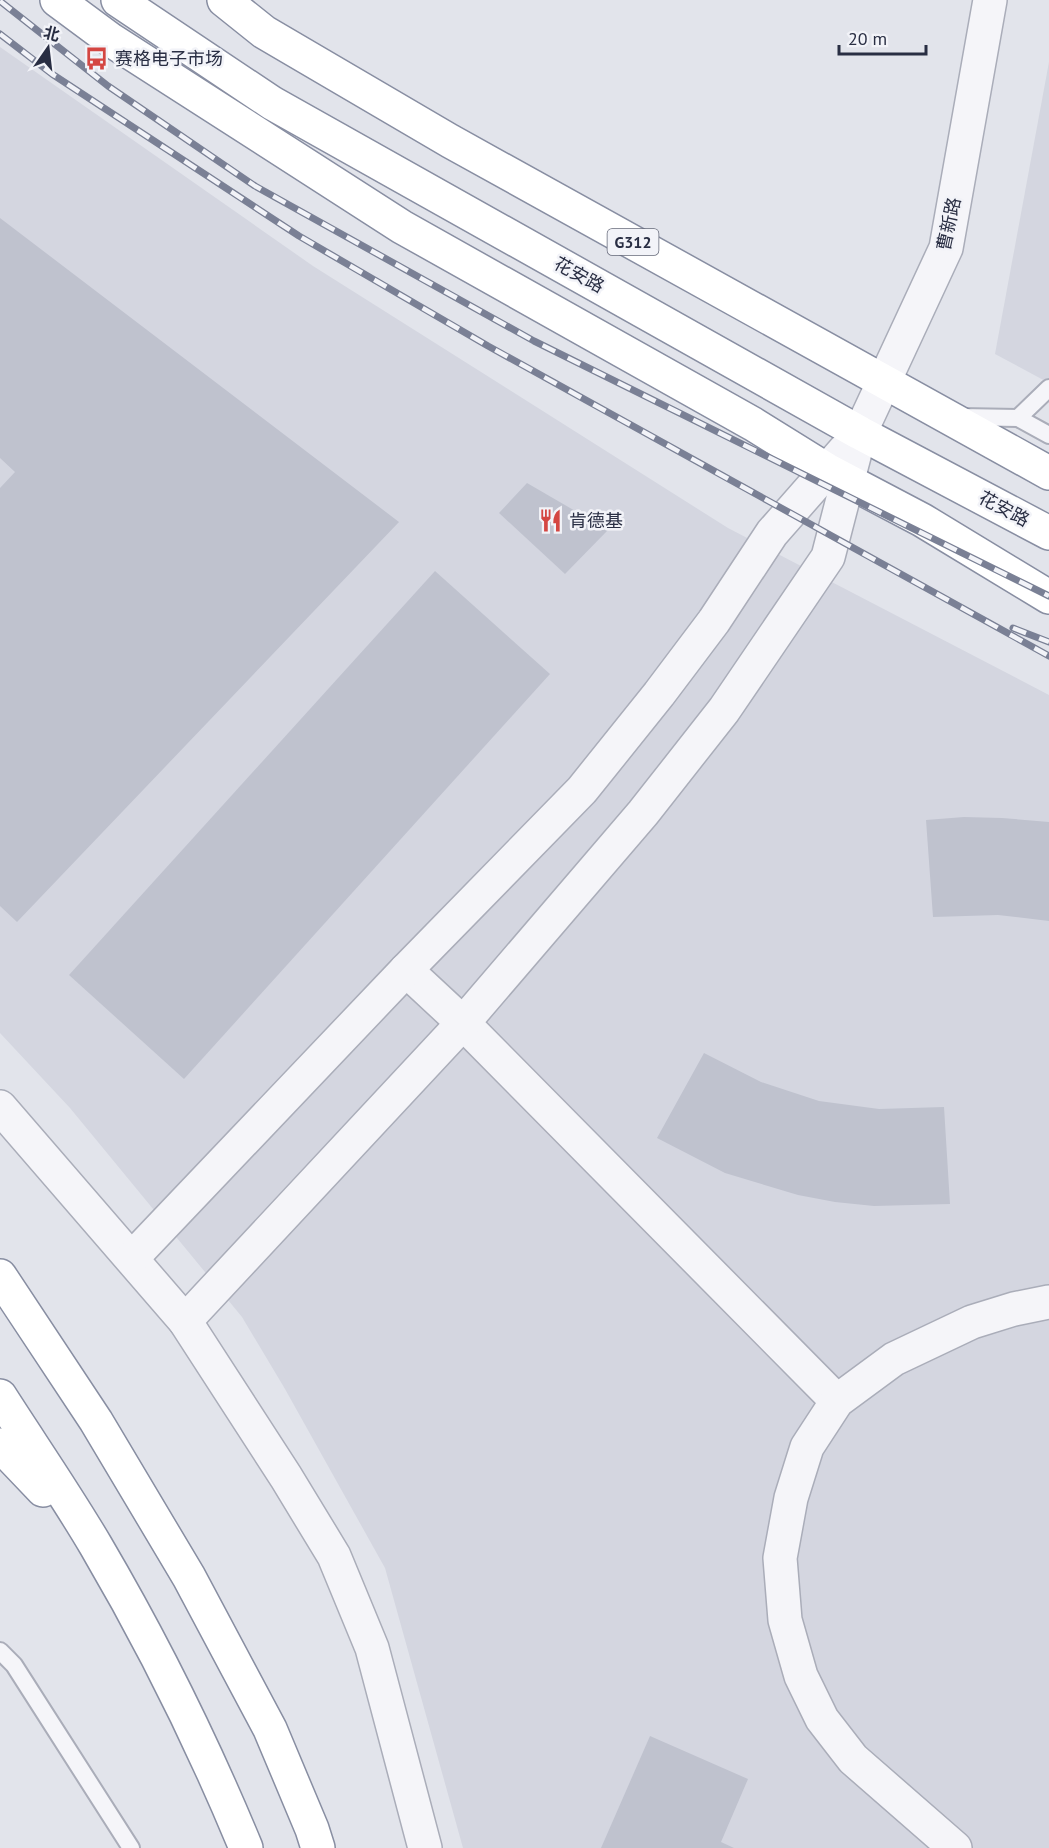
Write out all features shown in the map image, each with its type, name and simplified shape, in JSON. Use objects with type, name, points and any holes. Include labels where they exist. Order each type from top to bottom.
[{"type":"highway","points":[[57,0],[111,40],[402,227],[753,424],[838,475],[922,520],[1049,597]]},
{"type":"highway","name":"花安路","points":[[118,0],[272,103],[860,433],[1049,533]]},
{"type":"highway","name":"G312","points":[[224,0],[264,32],[450,141],[1049,473]]},
{"type":"highway","points":[[0,1276],[96,1421],[189,1577],[270,1729],[312,1828],[318,1848]]},
{"type":"highway","points":[[0,1396],[96,1546],[168,1679],[222,1791],[246,1848]]},
{"type":"highway","points":[[0,1445],[96,1546]]},
{"type":"street","name":"曹新路","points":[[132,1258],[406,970],[582,790],[714,621],[772,533],[838,475],[885,382],[946,248],[990,0]]},
{"type":"street","points":[[185,1321],[463,1023],[644,813],[724,710],[828,557],[838,475]]},
{"type":"street","points":[[406,970],[463,1023],[837,1401]]},
{"type":"street","points":[[0,1107],[185,1321],[334,1556],[372,1648],[425,1848]]},
{"type":"street","points":[[955,1848],[854,1759],[822,1719],[801,1676],[785,1620],[780,1558],[791,1498],[807,1447],[837,1401],[894,1359],[972,1322],[1014,1309],[1049,1302]]},
{"type":"lane","points":[[1018,418],[1049,388]]},
{"type":"lane","points":[[949,417],[1018,418],[1049,435]]},
{"type":"lane","points":[[0,1651],[14,1665],[131,1848]]},
{"type":"shaded area","points":[[0,47],[313,266],[728,528],[1049,695],[1049,1848],[463,1848],[385,1568],[285,1389],[242,1317],[70,1108],[0,1033]]},
{"type":"shaded area","points":[[1049,62],[1049,383],[995,354]]},
{"type":"building","points":[[0,218],[399,522],[17,922],[0,906],[0,488],[15,472],[0,458]]},
{"type":"building","name":"肯德基","points":[[527,483],[608,530],[565,574],[499,513]]},
{"type":"building","points":[[435,571],[550,674],[184,1079],[69,975]]},
{"type":"building","points":[[964,817],[1049,822],[1049,921],[998,915],[933,917],[926,820]]},
{"type":"building","points":[[704,1053],[761,1082],[819,1101],[879,1109],[944,1107],[950,1204],[874,1206],[798,1195],[725,1173],[657,1138]]},
{"type":"building","points":[[650,1736],[748,1779],[721,1842],[734,1848],[601,1848]]},
{"type":"railway","points":[[0,1],[108,86],[255,186],[534,341],[1049,596]]},
{"type":"railway","points":[[0,34],[52,74],[299,236],[488,346],[1049,656]]},
{"type":"railway","points":[[1013,628],[1049,642]]},
{"type":"place","name":"赛格电子市场","points":[[97,59]]},
{"type":"place","name":"肯德基","points":[[551,521]]}]
